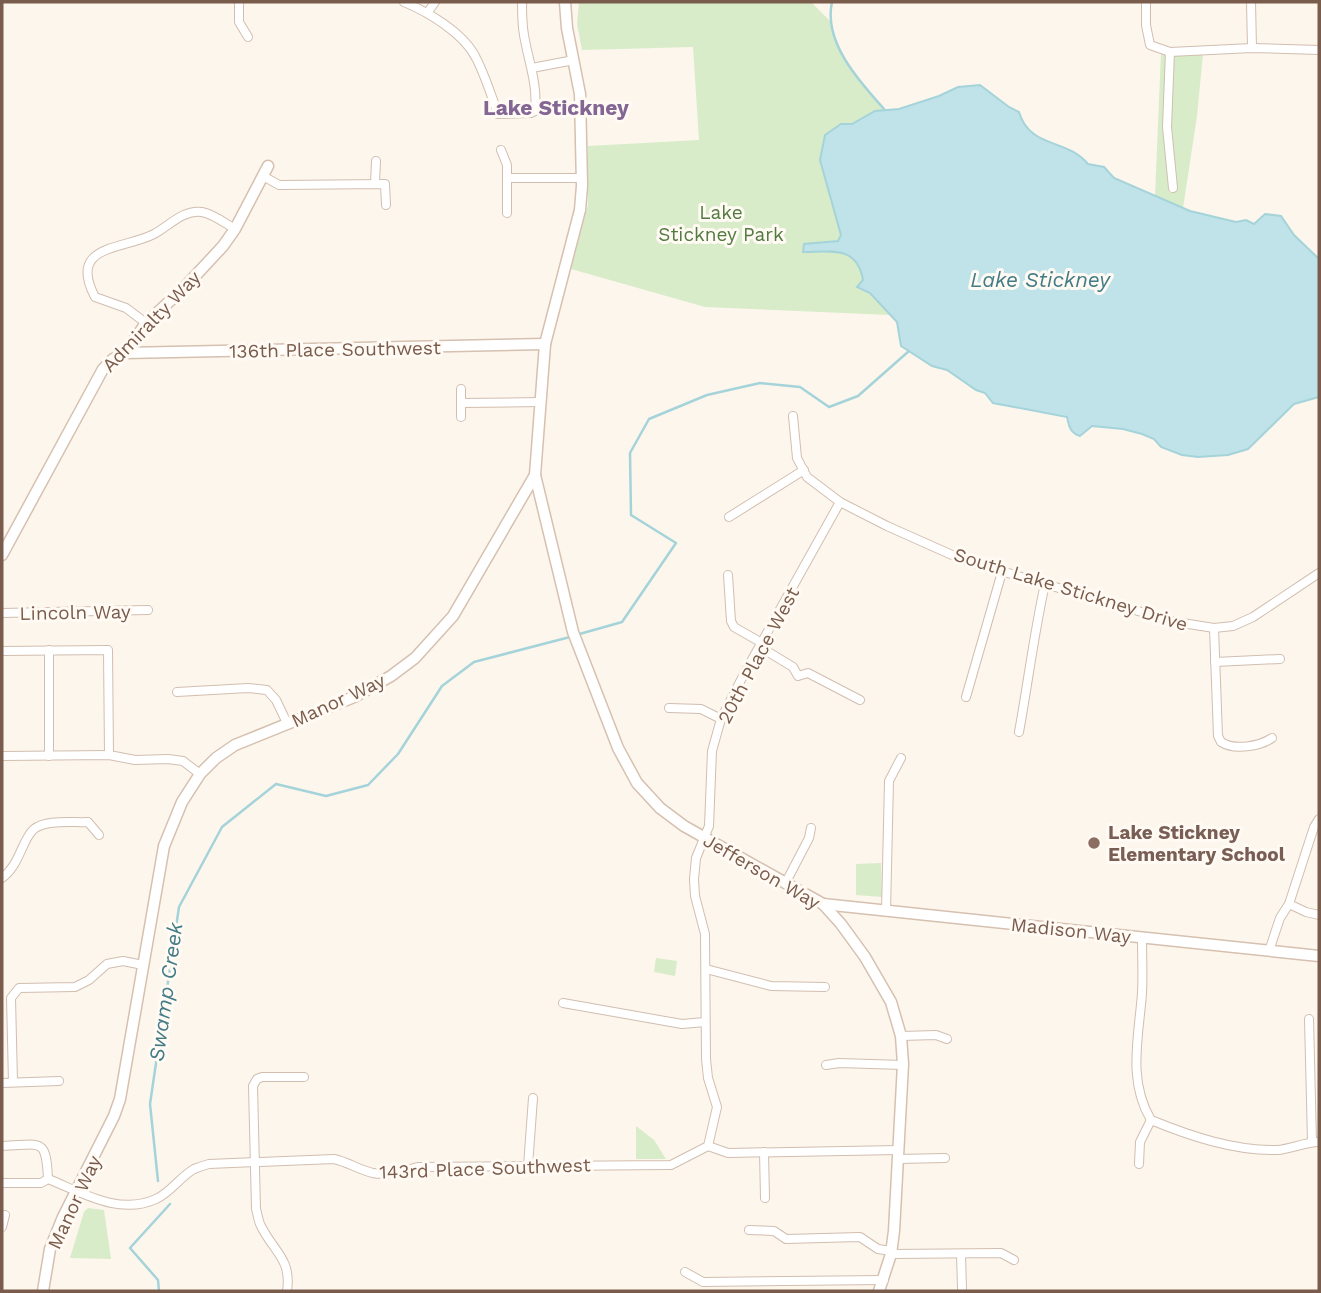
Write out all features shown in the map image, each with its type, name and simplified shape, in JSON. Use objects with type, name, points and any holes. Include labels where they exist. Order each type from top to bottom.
[{"type":"street","points":[[239,2],[239,22],[248,37]]},
{"type":"street","points":[[404,2],[428,12],[468,44],[476,57],[498,114],[535,111],[533,68],[523,32],[522,2]]},
{"type":"street","points":[[428,12],[435,2]]},
{"type":"street","name":"Manor Way","points":[[43,1291],[50,1249],[120,1099],[164,846],[181,802],[215,758],[235,745],[354,697],[391,676],[415,658],[453,616],[535,475],[545,344],[580,210],[580,94],[566,28],[565,2]]},
{"type":"street","points":[[1146,2],[1146,25],[1150,45],[1170,52],[1252,48],[1319,50]]},
{"type":"street","points":[[1251,2],[1252,48]]},
{"type":"street","points":[[1170,52],[1167,127],[1173,188]]},
{"type":"street","points":[[533,68],[574,60]]},
{"type":"street","points":[[501,150],[507,165],[507,213]]},
{"type":"street","points":[[375,184],[376,161]]},
{"type":"street","points":[[265,171],[279,185],[385,184],[386,205]]},
{"type":"street","name":"Admiralty Way","points":[[2,555],[103,369],[113,359],[125,353],[146,324],[223,246],[235,229],[265,171]]},
{"type":"street","points":[[507,178],[582,178]]},
{"type":"street","points":[[146,324],[126,308],[95,297],[88,275],[95,256],[104,249],[153,234],[188,213],[201,212],[235,229]]},
{"type":"street","name":"136th Place Southwest","points":[[125,353],[545,344]]},
{"type":"street","points":[[461,389],[461,417]]},
{"type":"street","points":[[461,403],[540,402]]},
{"type":"street","points":[[729,517],[804,470],[797,458],[793,416]]},
{"type":"street","name":"South Lake Stickney Drive","points":[[804,470],[807,477],[840,502],[961,559],[1176,622],[1214,628],[1233,625],[1253,618],[1319,573]]},
{"type":"street","name":"Jefferson Way","points":[[535,475],[573,632],[618,748],[637,783],[660,808],[704,838],[822,904],[841,924],[880,981],[893,1009],[901,1036],[903,1065],[891,1252],[880,1291]]},
{"type":"street","name":"20th Place West","points":[[708,1146],[717,1107],[708,1078],[705,934],[695,896],[694,879],[696,858],[709,826],[712,751],[721,719],[840,502]]},
{"type":"street","points":[[966,697],[1002,572]]},
{"type":"street","points":[[728,575],[730,621],[734,627],[793,667],[798,676],[808,673],[860,700]]},
{"type":"street","points":[[1019,732],[1031,669],[1035,625],[1045,584]]},
{"type":"street","name":"Lincoln Way","points":[[2,613],[148,610]]},
{"type":"street","points":[[1214,628],[1218,736],[1221,743],[1233,746],[1261,744],[1272,738]]},
{"type":"street","points":[[49,650],[50,755]]},
{"type":"street","points":[[2,651],[108,650],[109,755]]},
{"type":"street","points":[[1215,662],[1280,659]]},
{"type":"street","points":[[177,692],[248,688],[267,690],[287,723]]},
{"type":"street","points":[[669,708],[701,709],[721,719]]},
{"type":"street","points":[[2,756],[109,755],[135,760],[168,759],[183,761],[200,774]]},
{"type":"street","points":[[886,911],[889,781],[901,758]]},
{"type":"street","points":[[2,878],[11,872],[34,829],[46,824],[88,822],[99,835]]},
{"type":"street","points":[[1269,951],[1276,925],[1289,904],[1318,825]]},
{"type":"street","points":[[785,884],[809,838],[811,828]]},
{"type":"street","name":"Madison Way","points":[[822,904],[1319,956]]},
{"type":"street","points":[[1289,904],[1319,915]]},
{"type":"street","points":[[1142,938],[1137,1080],[1141,1103],[1151,1120],[1185,1134],[1235,1146],[1278,1150],[1315,1142],[1309,1019]]},
{"type":"street","points":[[13,1082],[11,998],[19,988],[75,987],[89,980],[107,964],[123,961],[143,965]]},
{"type":"street","points":[[706,969],[771,986],[825,987]]},
{"type":"street","points":[[563,1003],[682,1024],[705,1022]]},
{"type":"street","points":[[901,1036],[936,1035],[947,1039]]},
{"type":"street","points":[[826,1065],[903,1065]]},
{"type":"street","points":[[287,1291],[289,1281],[285,1262],[260,1226],[256,1209],[254,1083],[262,1077],[304,1077]]},
{"type":"street","points":[[2,1083],[59,1081]]},
{"type":"street","points":[[528,1166],[533,1098]]},
{"type":"street","points":[[1139,1164],[1140,1142],[1151,1120]]},
{"type":"street","points":[[2,1146],[43,1147],[46,1152],[48,1179]]},
{"type":"street","points":[[708,1146],[728,1153],[945,1158]]},
{"type":"street","name":"143rd Place Southwest","points":[[2,1183],[41,1182],[48,1179],[94,1199],[113,1204],[138,1204],[156,1199],[193,1170],[209,1164],[334,1159],[373,1173],[394,1173],[419,1167],[671,1165],[708,1146]]},
{"type":"street","points":[[764,1152],[765,1198]]},
{"type":"street","points":[[2,1227],[5,1215]]},
{"type":"street","points":[[750,1230],[774,1231],[786,1239],[860,1237],[878,1249],[891,1252],[1001,1253],[1014,1260]]},
{"type":"street","points":[[961,1254],[962,1288]]},
{"type":"street","points":[[685,1272],[703,1282],[884,1280]]},
{"type":"green space","name":"Lake Stickney Park","points":[[579,2],[811,2],[830,21],[837,46],[865,88],[884,109],[852,124],[841,124],[825,135],[820,161],[841,235],[839,241],[804,244],[803,252],[841,252],[854,257],[870,293],[890,315],[705,307],[571,269],[588,205],[588,146],[699,140],[693,47],[582,50],[577,24]]},
{"type":"green space","points":[[1161,53],[1203,54],[1183,208],[1155,196]]},
{"type":"green space","points":[[881,863],[882,897],[856,895],[856,864]]},
{"type":"green space","points":[[656,958],[677,961],[675,976],[654,972]]},
{"type":"green space","points":[[636,1126],[654,1140],[666,1159],[636,1159]]},
{"type":"green space","points":[[88,1208],[104,1210],[111,1259],[70,1258],[84,1212]]},
{"type":"water","name":"Lake Stickney","points":[[980,85],[1019,112],[1031,132],[1070,150],[1088,164],[1104,167],[1114,178],[1190,211],[1236,222],[1246,220],[1254,224],[1265,214],[1281,216],[1294,235],[1319,259],[1319,397],[1294,404],[1248,449],[1228,455],[1198,457],[1182,455],[1161,447],[1154,439],[1123,429],[1092,426],[1080,436],[1077,435],[1069,426],[1067,417],[993,403],[985,393],[947,370],[932,366],[901,346],[897,322],[870,293],[857,287],[863,280],[855,261],[841,253],[803,252],[804,244],[838,241],[841,235],[820,160],[825,135],[841,124],[852,124],[875,111],[899,109],[958,87]]},
{"type":"waterway","points":[[832,2],[833,32],[838,46],[854,73],[884,109]]},
{"type":"waterway","name":"Swamp Creek","points":[[576,635],[622,622],[676,543],[631,515],[630,453],[649,419],[707,395],[760,383],[800,387],[829,407],[858,396],[909,351]]},
{"type":"waterway","name":"Swamp Creek","points":[[158,1181],[150,1104],[179,907],[222,827],[276,784],[326,796],[368,785],[398,754],[442,686],[474,662],[570,637]]},
{"type":"waterway","name":"Swamp Creek","points":[[159,1291],[158,1280],[130,1248],[170,1204]]},
{"type":"place","name":"Lake Stickney Elementary School","points":[[1094,843]]},
{"type":"district","name":"Lake Stickney","points":[[556,108]]}]
